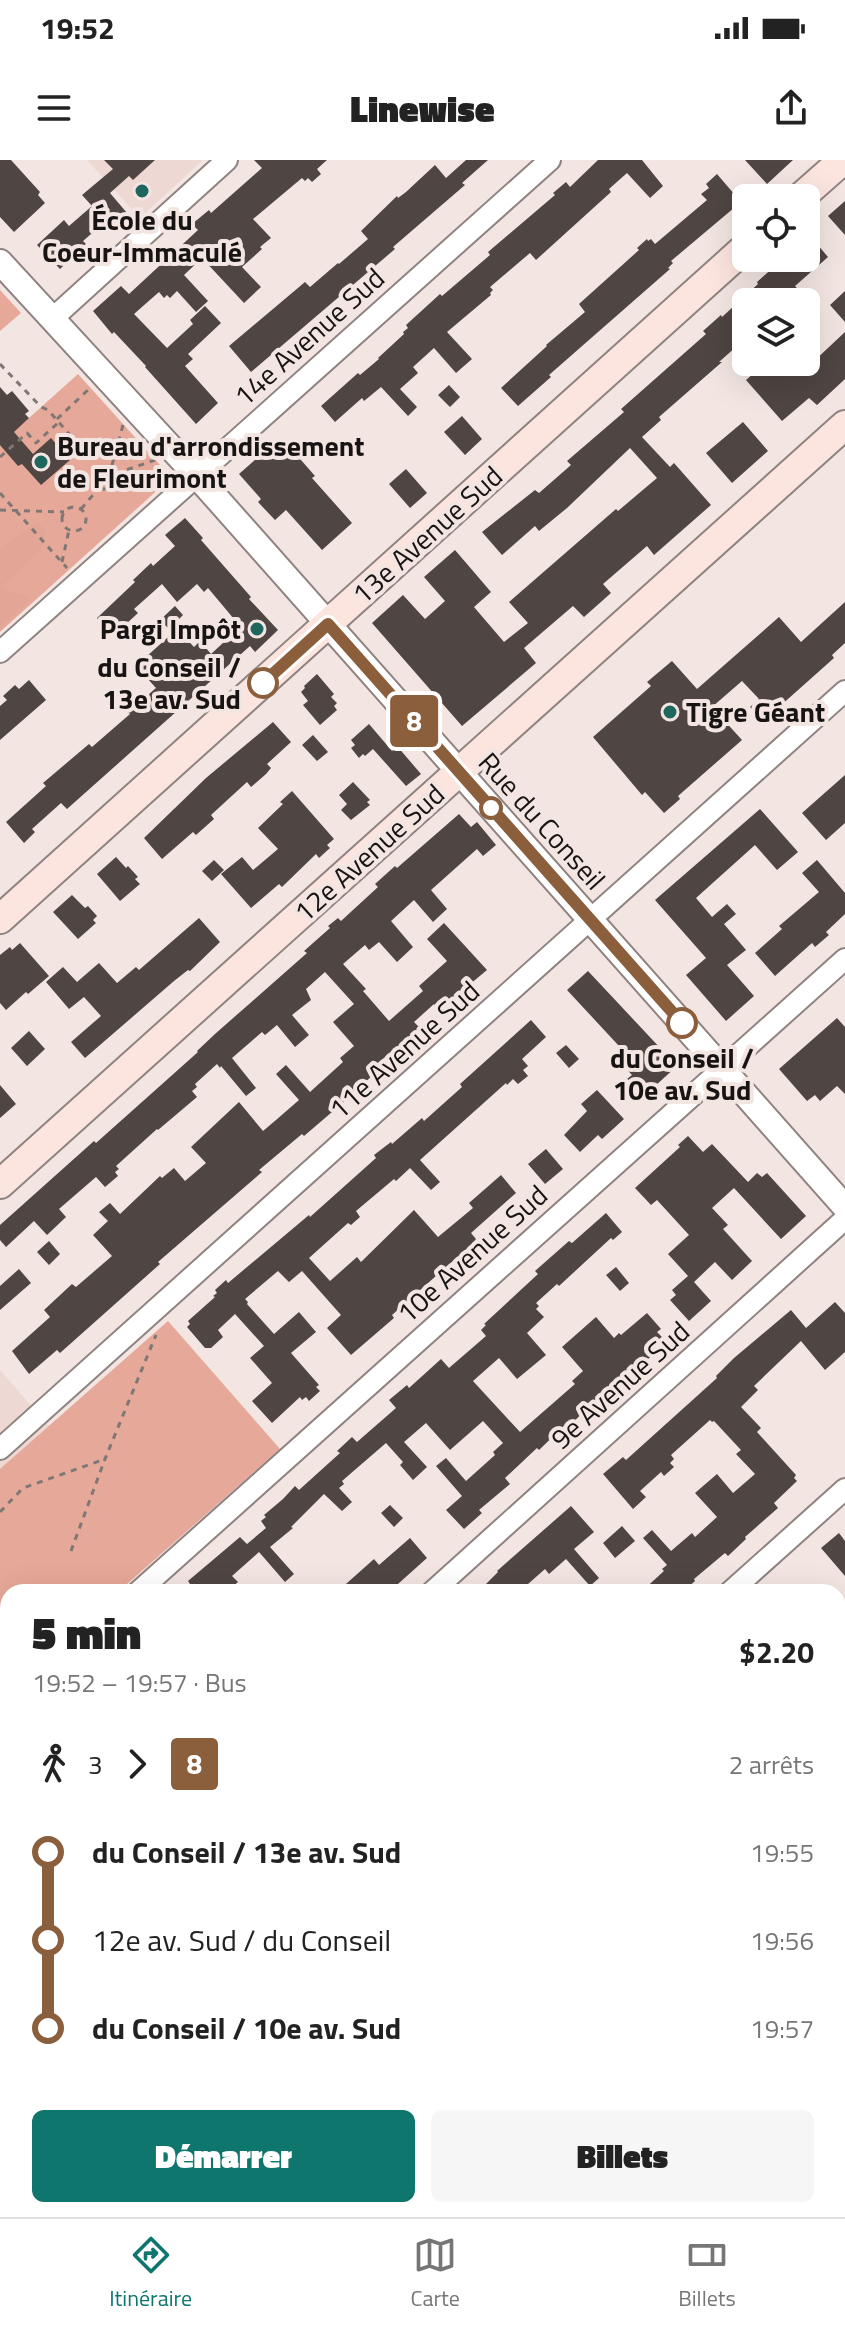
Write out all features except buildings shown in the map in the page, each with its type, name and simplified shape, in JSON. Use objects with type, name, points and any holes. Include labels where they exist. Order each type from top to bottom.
[{"type":"main road","points":[[816,184],[843,160]]},
{"type":"main road","name":"13e Avenue Sud","points":[[0,919],[732,260]]},
{"type":"main road","name":"12e Avenue Sud","points":[[0,1184],[845,425]]},
{"type":"street","points":[[52,319],[227,160]]},
{"type":"street","name":"14e Avenue Sud","points":[[0,652],[550,160]]},
{"type":"street","name":"Rue du Conseil","points":[[0,262],[196,475],[845,1207]]},
{"type":"street","name":"11e Avenue Sud","points":[[0,1449],[845,691]]},
{"type":"street","name":"10e Avenue Sud","points":[[147,1584],[845,959]]},
{"type":"street","name":"9e Avenue Sud","points":[[441,1584],[845,1219]]},
{"type":"street","points":[[739,1584],[845,1489]]},
{"type":"path","points":[[0,364],[71,436],[60,448]]},
{"type":"path","points":[[0,457],[27,433],[36,443],[104,375]]},
{"type":"path","points":[[99,488],[110,487],[112,479],[109,476],[129,402]]},
{"type":"path","points":[[99,488],[97,478],[103,474],[109,476],[175,453]]},
{"type":"path","points":[[81,509],[99,488]]},
{"type":"path","points":[[0,493],[79,581]]},
{"type":"path","points":[[0,510],[64,512],[72,507],[81,509]]},
{"type":"path","points":[[64,512],[62,524],[69,530],[78,531],[86,519],[81,509]]},
{"type":"path","points":[[62,562],[69,530]]},
{"type":"path","points":[[71,1551],[157,1331],[147,1319]]},
{"type":"path","points":[[0,1512],[23,1488],[105,1459]]},
{"type":"shaded area","name":"École du Coeur-Immaculé","points":[[87,160],[203,160],[140,218]]},
{"type":"shaded area","points":[[0,290],[21,313],[0,331]]},
{"type":"shaded area","points":[[78,374],[161,466],[163,483],[0,632],[0,444]]},
{"type":"shaded area","points":[[38,522],[46,532],[41,549],[3,585],[7,592],[29,595],[29,601],[0,627],[0,548]]},
{"type":"shaded area","points":[[168,1321],[280,1449],[127,1584],[0,1584],[0,1469]]},
{"type":"shaded area","points":[[0,1370],[49,1426],[0,1469]]},
{"type":"bus line","name":"8","points":[[263,683],[328,624],[682,1023]]},
{"type":"place","name":"École du Coeur-Immaculé","points":[[142,191]]},
{"type":"place","name":"Bureau d'arrondissement de Fleurimont","points":[[41,462]]},
{"type":"place","name":"Pargi Impôt","points":[[257,629]]},
{"type":"place","name":"du Conseil / 13e av. Sud","points":[[263,683]]},
{"type":"place","name":"Tigre Géant","points":[[670,712]]},
{"type":"place","name":"du Conseil / 10e av. Sud","points":[[682,1023]]}]
